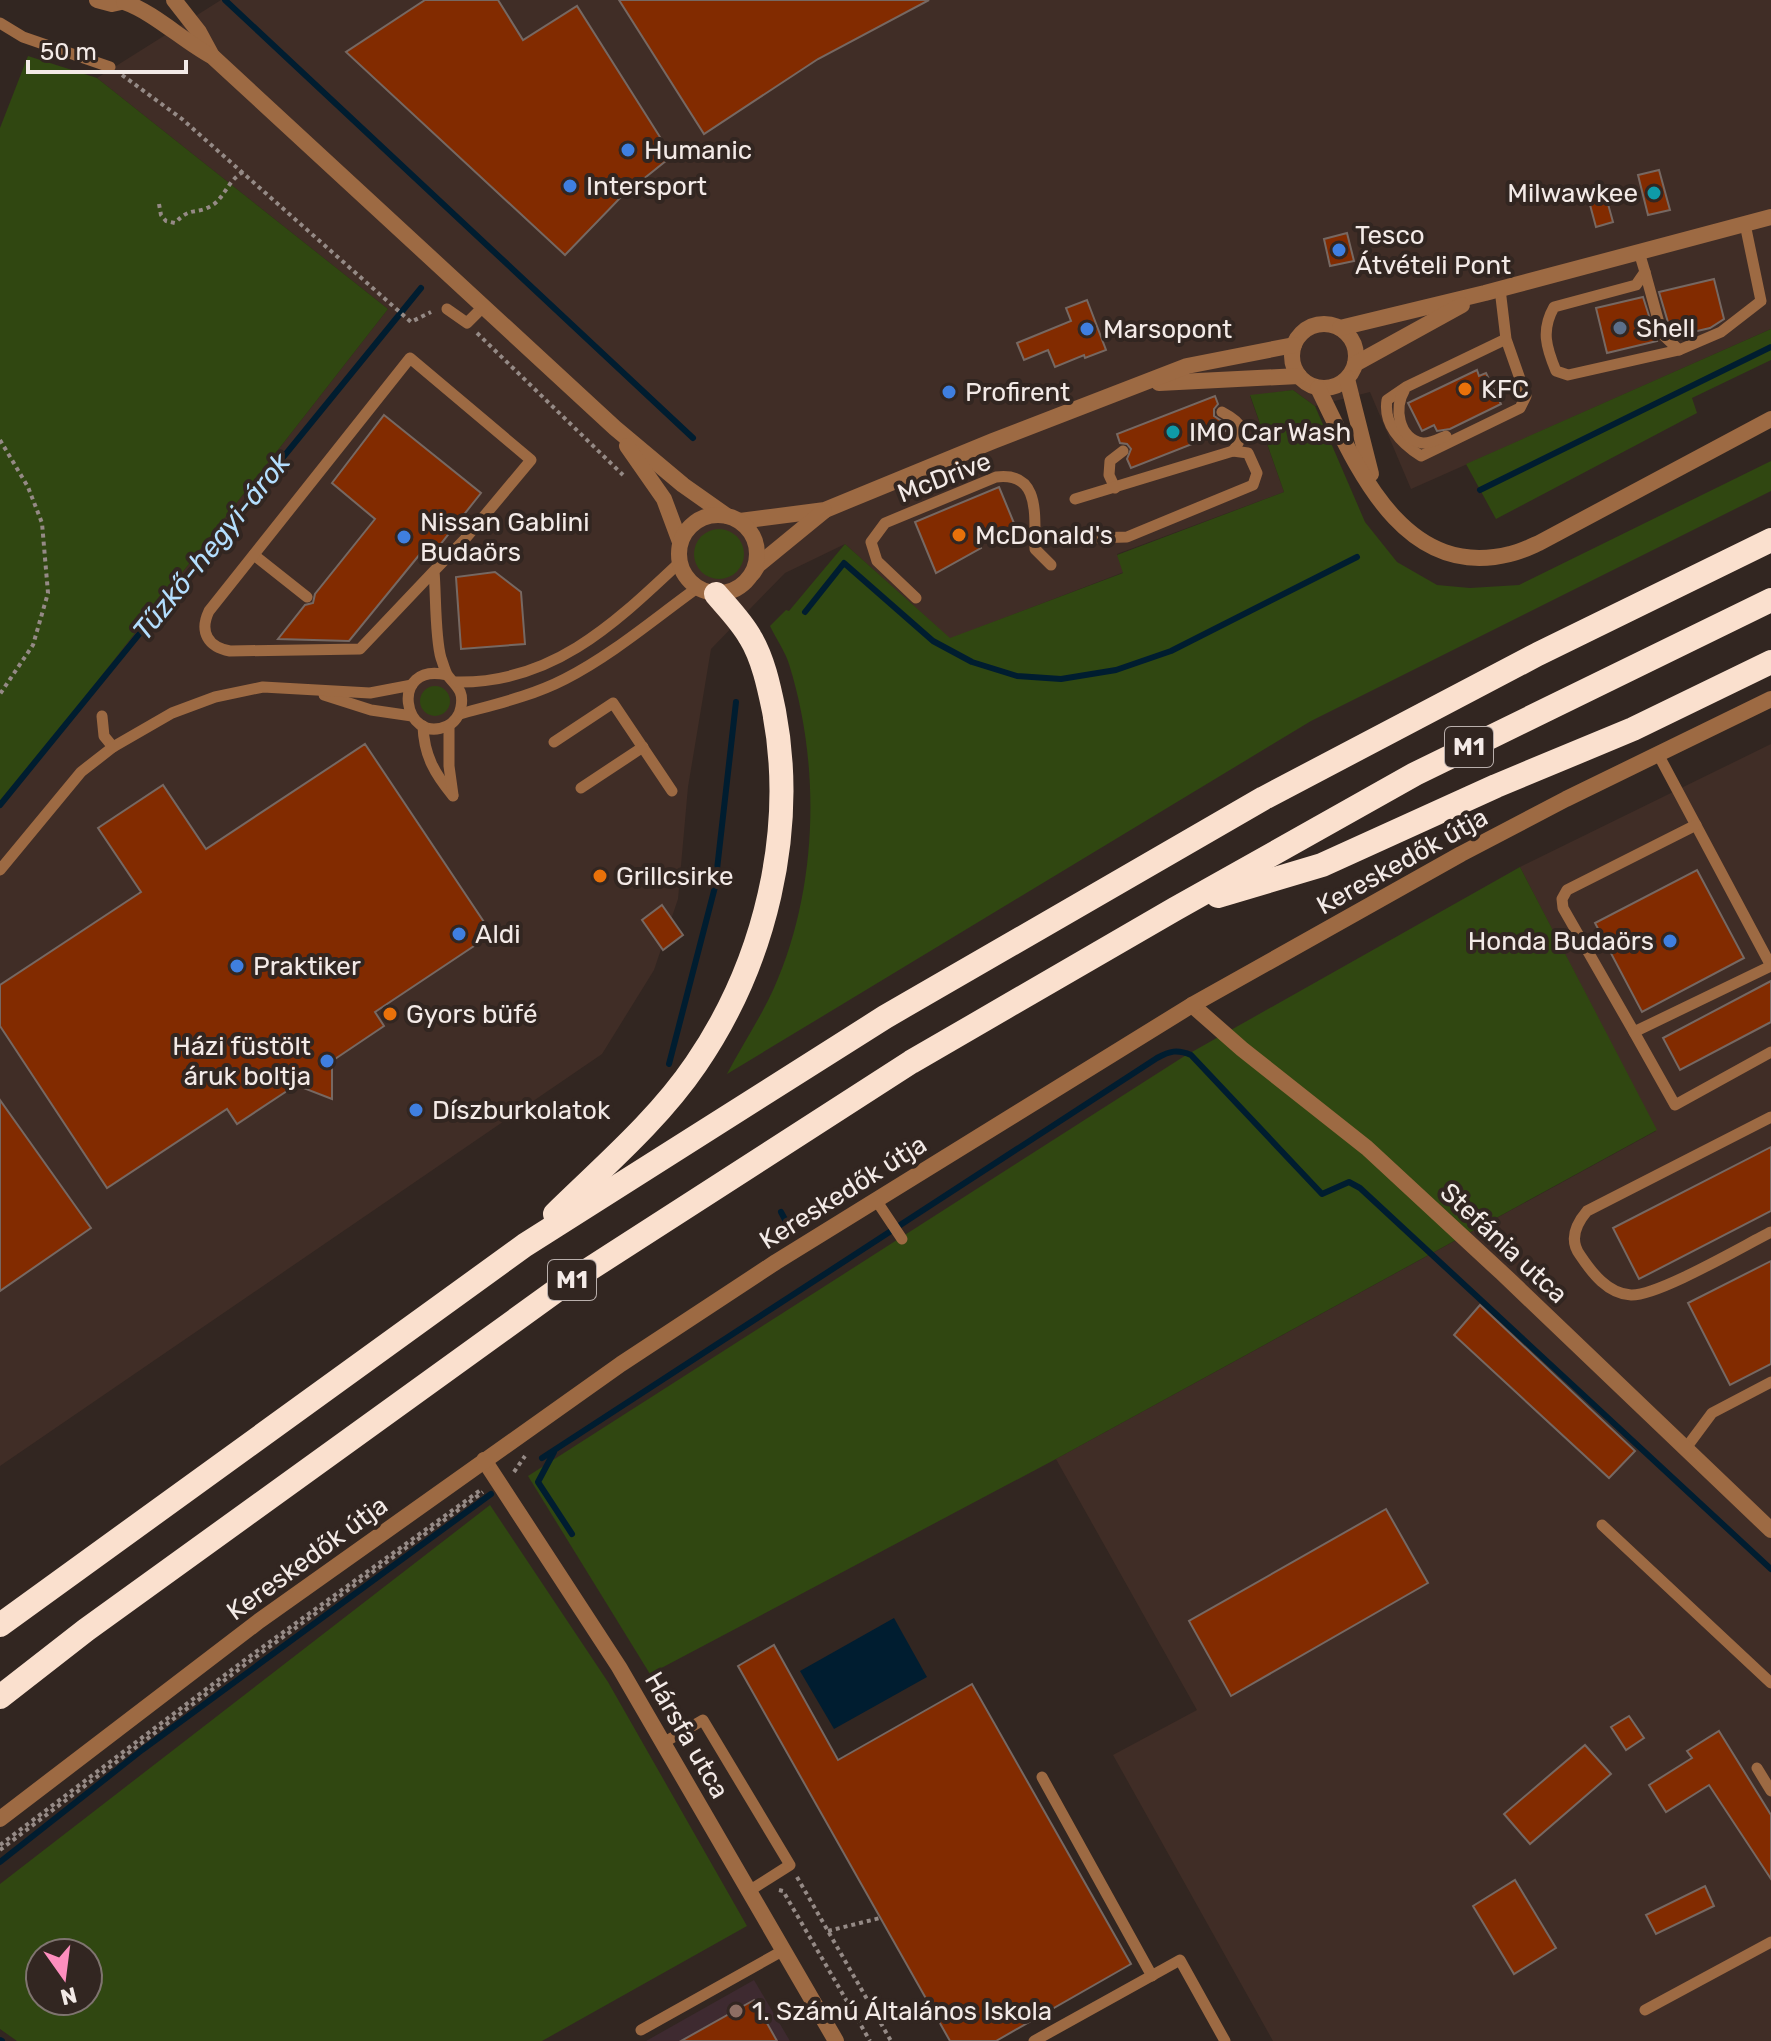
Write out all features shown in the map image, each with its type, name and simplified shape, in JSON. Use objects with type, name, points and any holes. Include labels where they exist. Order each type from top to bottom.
[{"type":"highway","name":"M1","points":[[0,1625],[525,1245],[885,1017],[1264,798],[1538,654],[1771,540]]},
{"type":"highway","points":[[525,1245],[658,1112],[696,1064],[742,982],[765,916],[781,816],[778,733],[768,686],[750,637],[706,591]]},
{"type":"highway","name":"M1","points":[[0,1697],[86,1630],[557,1290],[911,1062],[1415,774],[1771,600]]},
{"type":"highway","points":[[1175,909],[1322,865],[1496,786],[1633,729],[1771,662]]},
{"type":"street","points":[[97,0],[112,4],[127,1],[213,57],[615,428],[683,485],[750,531],[756,544],[757,559],[753,573]]},
{"type":"street","points":[[174,0],[199,32],[213,57]]},
{"type":"street","points":[[1340,328],[1771,217]]},
{"type":"street","points":[[1380,501],[1360,435],[1351,372],[1354,343],[1340,328],[1330,324],[1304,330],[1294,345],[1293,363],[1299,376],[1307,384],[1329,388],[1351,372],[1492,291]]},
{"type":"street","points":[[680,542],[687,529],[713,515],[734,519],[825,510],[1187,366],[1294,345]]},
{"type":"street","points":[[1141,384],[1299,376]]},
{"type":"street","points":[[1318,388],[1380,501],[1393,518],[1428,546],[1453,556],[1478,558],[1510,554],[1539,543],[1769,421]]},
{"type":"street","points":[[615,428],[664,499],[680,542],[679,563],[685,577],[706,591],[738,589],[758,565],[825,510]]},
{"type":"street","name":"Kereskedők útja","points":[[0,1819],[259,1621],[484,1460],[621,1364],[876,1200],[1192,1005],[1461,854],[1771,699]]},
{"type":"street","name":"Stefánia utca","points":[[1192,1005],[1242,1049],[1367,1148],[1771,1530]]},
{"type":"street","name":"Hársfa utca","points":[[484,1460],[619,1667],[663,1743],[755,1887],[784,1950],[836,2041]]},
{"type":"lane","points":[[0,23],[23,37],[110,67]]},
{"type":"lane","points":[[1645,272],[1636,285],[1554,307],[1545,323],[1549,353],[1556,371],[1568,375],[1679,350],[1721,332],[1766,298],[1745,224]]},
{"type":"lane","points":[[1639,252],[1662,334],[1679,350]]},
{"type":"lane","points":[[1492,291],[1526,396],[1520,408],[1421,456],[1399,442],[1385,411],[1387,400],[1406,387],[1506,339]]},
{"type":"lane","points":[[447,309],[467,323],[483,307]]},
{"type":"lane","points":[[410,358],[531,460],[434,571],[360,649],[230,651],[217,648],[206,636],[205,620],[209,611],[410,358]]},
{"type":"lane","points":[[1222,412],[1235,419],[1242,429],[1242,440],[1233,451]]},
{"type":"lane","points":[[1115,488],[1109,475],[1110,461],[1123,451]]},
{"type":"lane","points":[[1075,499],[1233,451],[1248,453],[1257,473],[1253,485],[1127,537],[1092,538]]},
{"type":"lane","name":"McDrive","points":[[916,598],[877,561],[871,542],[885,523],[996,477],[1007,475],[1024,484],[1035,499],[1035,549],[1051,565]]},
{"type":"lane","points":[[254,555],[307,597]]},
{"type":"lane","points":[[679,563],[602,632],[569,654],[527,672],[499,679],[452,679],[435,672],[422,675],[412,685],[407,701],[412,716],[423,726],[436,729],[449,726],[460,714],[526,696],[564,680],[706,591]]},
{"type":"lane","points":[[434,571],[440,654],[435,672]]},
{"type":"lane","points":[[440,654],[463,697],[460,714]]},
{"type":"lane","points":[[0,870],[81,772],[113,747],[159,719],[215,697],[263,687],[370,693],[412,685]]},
{"type":"lane","points":[[312,691],[371,710],[412,716]]},
{"type":"lane","points":[[554,742],[613,703],[672,791]]},
{"type":"lane","points":[[102,716],[104,736],[113,747]]},
{"type":"lane","points":[[423,726],[423,746],[435,774],[453,796],[449,726]]},
{"type":"lane","points":[[581,788],[643,747]]},
{"type":"lane","points":[[1634,1032],[1771,966],[1658,754]]},
{"type":"lane","points":[[1696,825],[1567,890],[1562,899],[1563,908],[1675,1105],[1771,1052]]},
{"type":"lane","points":[[1771,1117],[1587,1211],[1574,1231],[1576,1250],[1592,1273],[1612,1289],[1631,1295],[1671,1283],[1771,1232]]},
{"type":"lane","points":[[876,1200],[902,1239]]},
{"type":"lane","points":[[1686,1448],[1712,1413],[1771,1382]]},
{"type":"lane","points":[[1602,1525],[1771,1683]]},
{"type":"lane","points":[[663,1743],[703,1720],[790,1865],[755,1887]]},
{"type":"lane","points":[[1757,1768],[1771,1791]]},
{"type":"lane","points":[[1042,1777],[1152,1976]]},
{"type":"lane","points":[[1645,2010],[1771,1942]]},
{"type":"lane","points":[[641,2030],[784,1950]]},
{"type":"lane","points":[[1034,2041],[1180,1960],[1225,2041]]},
{"type":"path","points":[[110,67],[182,119],[411,322],[433,311],[447,309]]},
{"type":"path","points":[[159,204],[166,221],[175,223],[184,214],[214,205],[236,176],[243,172]]},
{"type":"path","points":[[467,323],[633,484]]},
{"type":"path","points":[[0,440],[28,487],[42,523],[48,593],[33,645],[0,694]]},
{"type":"path","points":[[0,1848],[250,1661],[512,1474],[527,1453]]},
{"type":"path","points":[[790,1865],[891,2041]]},
{"type":"path","points":[[755,1887],[783,1891],[870,2041]]},
{"type":"path","points":[[828,1931],[880,1918]]},
{"type":"shaded area","points":[[221,0],[1771,0],[1771,329],[1411,489],[1370,392],[1315,406],[1293,390],[1250,396],[1284,492],[1117,554],[1124,572],[950,639],[845,544],[785,573],[711,649],[688,787],[678,899],[654,970],[602,1054],[0,1466],[0,806],[388,309],[97,78]]},
{"type":"shaded area","points":[[1771,744],[1771,2041],[1273,2041],[1113,1755],[1197,1710],[1056,1459],[1656,1131],[1520,867]]},
{"type":"shaded area","name":"1. Számú Általános Iskola","points":[[754,1980],[790,2041],[646,2041]]},
{"type":"green space","points":[[28,56],[97,78],[388,309],[0,806],[0,128]]},
{"type":"green space","points":[[1771,329],[1771,360],[1692,398],[1697,413],[1496,519],[1466,464]]},
{"type":"green space","points":[[1293,390],[1315,406],[1365,522],[1397,562],[1437,585],[1470,588],[1519,585],[1771,461],[1771,491],[1311,721],[727,1074],[774,988],[789,950],[807,869],[810,785],[806,744],[789,664],[770,626],[786,610],[789,611],[845,544],[950,638],[1123,573],[1117,555],[1284,492],[1250,395]]},
{"type":"green space","points":[[719,529],[737,536],[744,554],[737,572],[719,579],[701,572],[694,554],[701,536]]},
{"type":"green space","points":[[435,686],[441,687],[449,695],[449,707],[441,715],[435,716],[429,715],[421,707],[420,701],[421,695],[429,687]]},
{"type":"green space","points":[[1520,867],[1657,1130],[1056,1459],[650,1674],[528,1476],[1183,1057]]},
{"type":"green space","points":[[490,1505],[608,1682],[747,1926],[542,2041],[17,2041],[0,2029],[0,1884]]},
{"type":"water","points":[[894,1618],[927,1677],[834,1729],[800,1671]]},
{"type":"building","points":[[425,0],[498,0],[523,40],[577,6],[672,156],[621,197],[565,255],[346,52]]},
{"type":"building","points":[[619,0],[929,0],[818,59],[704,134]]},
{"type":"building","name":"Milwawkee","points":[[1659,170],[1670,210],[1648,215],[1638,175]]},
{"type":"building","points":[[1603,186],[1613,222],[1596,227],[1586,190]]},
{"type":"building","name":"Tesco Átvételi Pont","points":[[1347,233],[1354,261],[1330,266],[1324,239]]},
{"type":"building","points":[[1714,279],[1724,319],[1710,328],[1676,336],[1670,329],[1659,292]]},
{"type":"building","points":[[1643,297],[1657,341],[1607,353],[1596,308]]},
{"type":"building","points":[[1087,300],[1106,350],[1055,367],[1048,350],[1024,360],[1017,343],[1071,321],[1066,308]]},
{"type":"building","name":"KFC","points":[[1477,370],[1479,376],[1486,373],[1501,404],[1450,429],[1437,431],[1434,425],[1422,431],[1408,403]]},
{"type":"building","name":"IMO Car Wash","points":[[1215,396],[1218,404],[1214,416],[1226,424],[1228,430],[1131,468],[1127,459],[1131,449],[1127,444],[1120,443],[1117,434]]},
{"type":"building","name":"Nissan Gablini Budaörs","points":[[384,415],[481,493],[428,560],[420,554],[349,641],[278,639],[305,605],[313,603],[315,594],[375,519],[332,483]]},
{"type":"building","name":"McDonald's","points":[[999,487],[1016,528],[979,543],[981,548],[936,573],[915,522]]},
{"type":"building","points":[[495,572],[521,592],[525,644],[461,649],[456,577]]},
{"type":"building","name":"Praktiker","points":[[365,744],[492,934],[375,1012],[384,1026],[332,1061],[332,1099],[296,1085],[237,1124],[227,1109],[107,1188],[0,1026],[0,985],[141,892],[98,828],[163,785],[206,849]]},
{"type":"building","name":"Honda Budaörs","points":[[1697,870],[1744,958],[1642,1012],[1595,923]]},
{"type":"building","points":[[662,905],[683,935],[663,950],[642,920]]},
{"type":"building","points":[[1771,981],[1771,1022],[1680,1070],[1663,1038]]},
{"type":"building","points":[[0,1100],[91,1228],[0,1291]]},
{"type":"building","points":[[1771,1147],[1771,1211],[1639,1279],[1613,1228]]},
{"type":"building","points":[[1771,1261],[1771,1364],[1730,1385],[1688,1303]]},
{"type":"building","points":[[1480,1305],[1635,1451],[1609,1478],[1454,1335]]},
{"type":"building","points":[[1386,1509],[1428,1583],[1231,1696],[1189,1621]]},
{"type":"building","points":[[774,1645],[838,1760],[972,1684],[1131,1964],[996,2041],[950,2041],[738,1666]]},
{"type":"building","points":[[1629,1716],[1644,1738],[1626,1750],[1611,1727]]},
{"type":"building","points":[[1719,1731],[1771,1815],[1771,1879],[1709,1785],[1666,1812],[1649,1785],[1692,1758],[1687,1751]]},
{"type":"building","points":[[1585,1745],[1611,1774],[1530,1844],[1504,1814]]},
{"type":"building","points":[[1515,1880],[1556,1948],[1514,1974],[1473,1906]]},
{"type":"building","points":[[1705,1886],[1714,1906],[1656,1934],[1646,1915]]},
{"type":"building","points":[[754,2000],[777,2041],[681,2041]]},
{"type":"waterway","points":[[225,0],[693,438]]},
{"type":"waterway","name":"Tűzkő-hegyi-árok","points":[[0,805],[421,288]]},
{"type":"waterway","points":[[1480,490],[1771,347]]},
{"type":"waterway","points":[[805,612],[844,563],[933,641],[972,662],[1017,676],[1061,679],[1116,670],[1171,651],[1357,557]]},
{"type":"waterway","points":[[669,1064],[715,887],[736,702]]},
{"type":"waterway","points":[[542,1458],[1157,1058],[1178,1051],[1191,1055],[1322,1194],[1349,1182],[1360,1188],[1771,1569]]},
{"type":"waterway","points":[[781,1212],[789,1227]]},
{"type":"waterway","points":[[554,1452],[538,1482],[572,1534]]},
{"type":"waterway","points":[[0,1862],[142,1750],[491,1494]]},
{"type":"place","name":"Humanic","points":[[628,150]]},
{"type":"place","name":"Intersport","points":[[570,186]]},
{"type":"place","name":"Milwawkee","points":[[1654,193]]},
{"type":"place","name":"Tesco Átvételi Pont","points":[[1339,250]]},
{"type":"place","name":"Shell","points":[[1620,328]]},
{"type":"place","name":"Marsopont","points":[[1087,329]]},
{"type":"place","name":"KFC","points":[[1465,389]]},
{"type":"place","name":"Profirent","points":[[949,392]]},
{"type":"place","name":"IMO Car Wash","points":[[1173,432]]},
{"type":"place","name":"McDonald's","points":[[959,535]]},
{"type":"place","name":"Nissan Gablini Budaörs","points":[[404,537]]},
{"type":"place","name":"Grillcsirke","points":[[600,876]]},
{"type":"place","name":"Aldi","points":[[459,934]]},
{"type":"place","name":"Honda Budaörs","points":[[1670,941]]},
{"type":"place","name":"Praktiker","points":[[237,966]]},
{"type":"place","name":"Gyors büfé","points":[[390,1014]]},
{"type":"place","name":"Házi füstölt áruk boltja","points":[[327,1061]]},
{"type":"place","name":"Díszburkolatok","points":[[416,1110]]},
{"type":"place","name":"1. Számú Általános Iskola","points":[[736,2011]]}]
